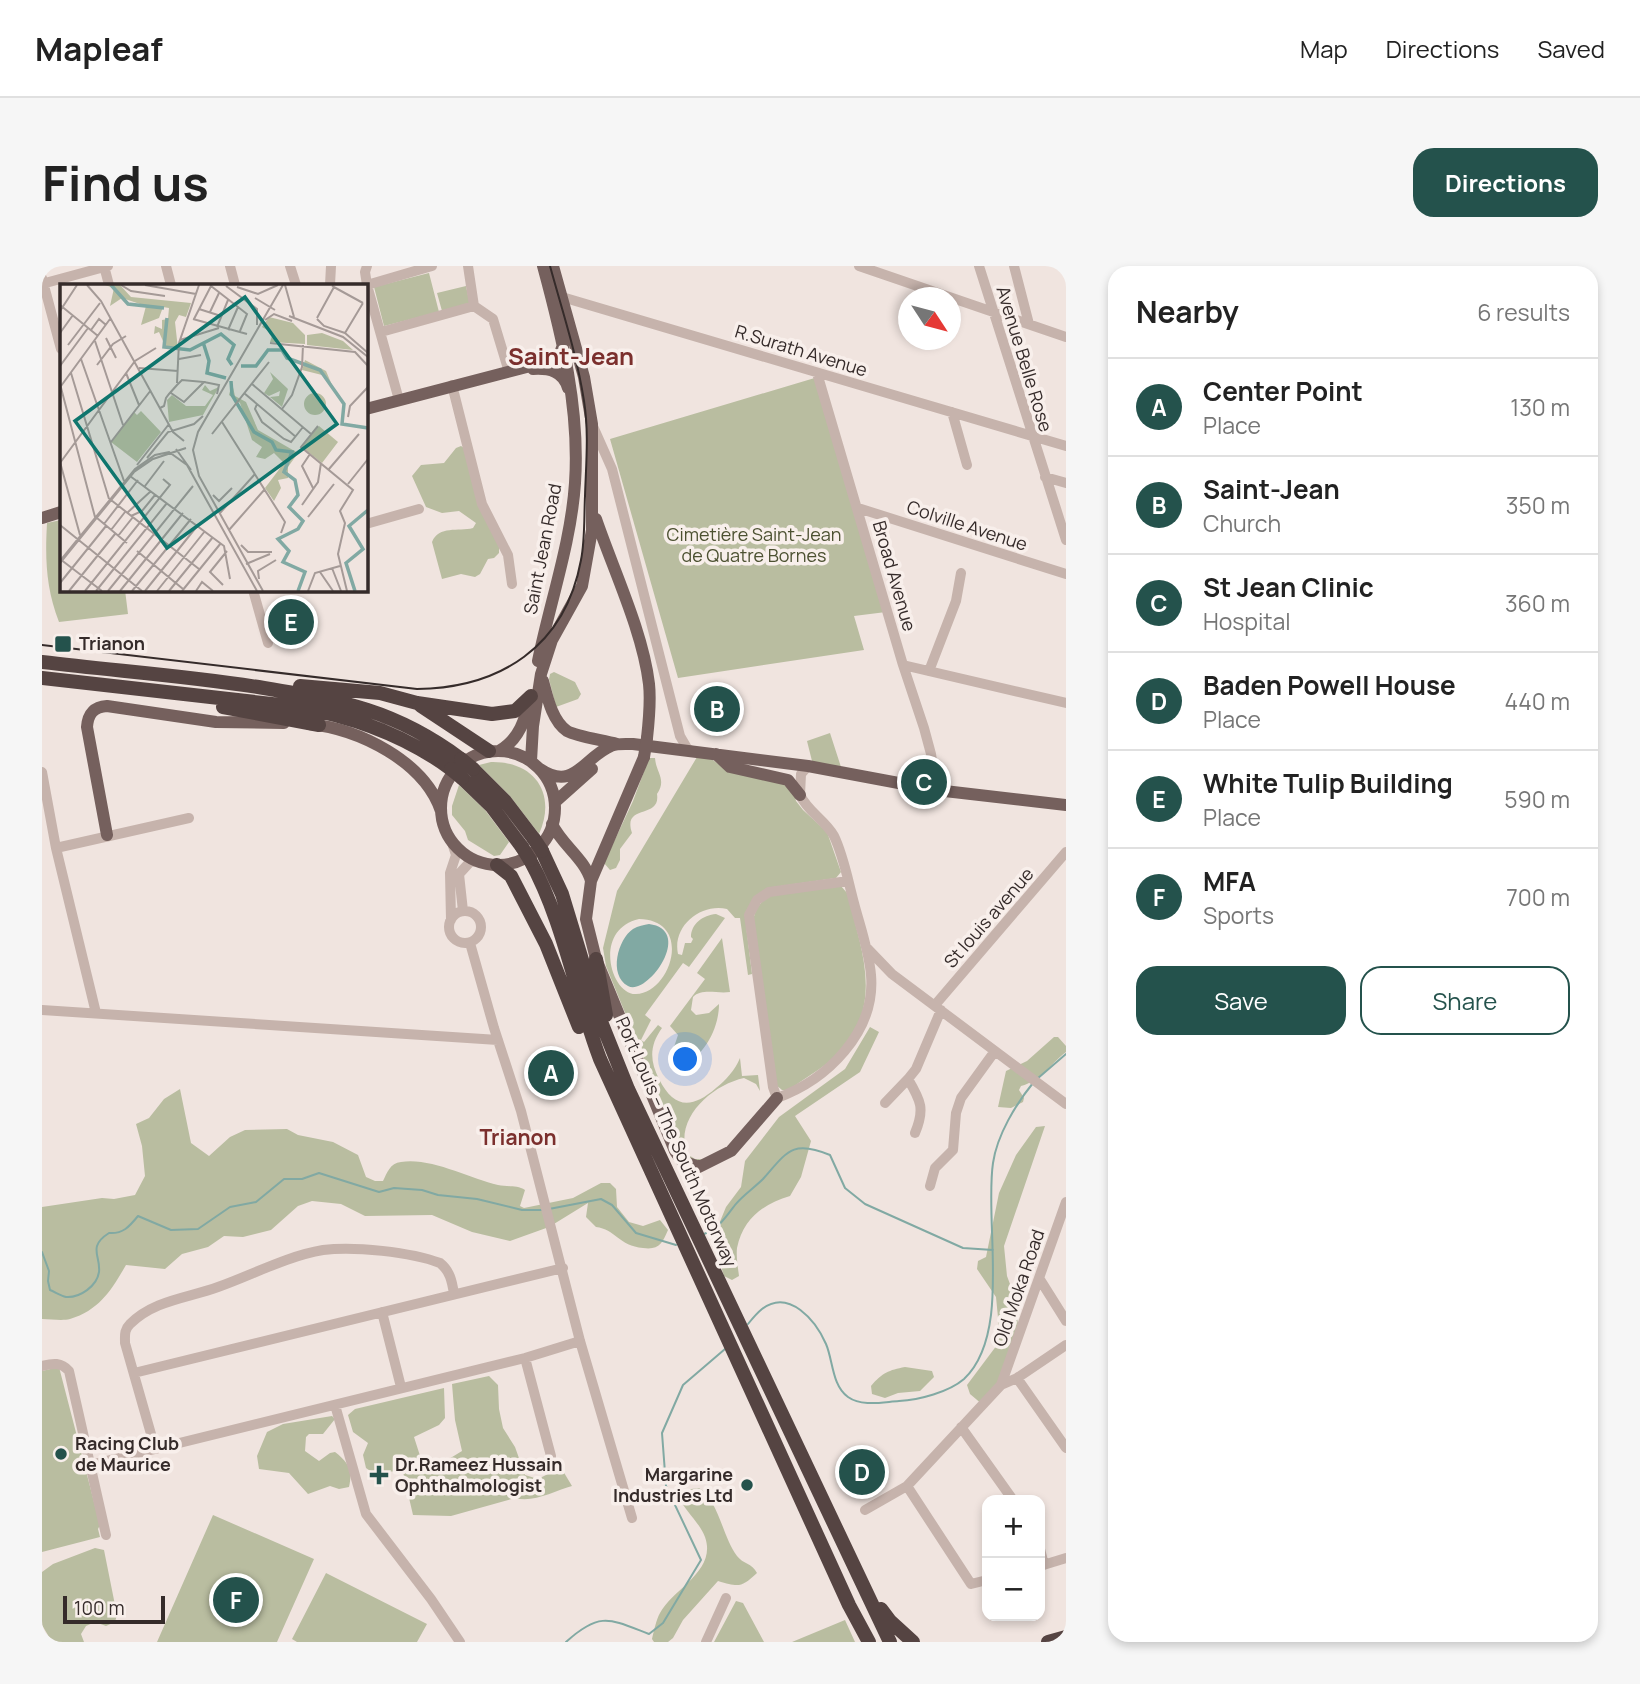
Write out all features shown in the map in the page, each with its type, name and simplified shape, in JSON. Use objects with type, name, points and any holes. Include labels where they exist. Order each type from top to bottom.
[{"type":"highway","name":"Port Louis – The South Motorway","points":[[42,662],[215,680],[342,702],[364,708],[422,733],[462,769],[492,807],[532,849],[568,910],[591,993],[613,1054],[686,1231]]},
{"type":"highway","name":"Port Louis – The South Motorway","points":[[42,678],[299,707],[337,714],[397,735],[462,769]]},
{"type":"highway","points":[[215,680],[250,680],[380,693],[416,703],[492,714],[515,711],[531,696]]},
{"type":"highway","points":[[130,689],[138,694],[319,725]]},
{"type":"highway","points":[[416,703],[494,751]]},
{"type":"highway","name":"Port Louis – The South Motorway","points":[[532,849],[589,1030],[623,1112],[693,1245],[736,1319],[890,1642]]},
{"type":"highway","points":[[497,865],[510,876],[540,932],[595,1064],[623,1112]]},
{"type":"highway","points":[[596,960],[613,1054]]},
{"type":"highway","name":"Port Louis – The South Motorway","points":[[693,1245],[725,1331],[849,1605],[869,1642]]},
{"type":"highway","points":[[857,1569],[882,1611],[912,1642]]},
{"type":"highway","points":[[849,1605],[863,1642]]},
{"type":"highway","points":[[1048,1642],[1066,1637]]},
{"type":"main road","name":"Saint Jean Road","points":[[538,673],[568,534],[576,461],[573,405],[563,345],[543,266]]},
{"type":"main road","name":"Saint Jean Road","points":[[538,673],[552,640],[582,586],[592,530],[592,424],[584,377],[553,266]]},
{"type":"main road","points":[[368,407],[556,358],[563,345]]},
{"type":"main road","points":[[512,371],[539,369],[558,373],[568,384],[573,405]]},
{"type":"main road","points":[[592,508],[640,645],[649,683],[650,712],[644,757],[591,881],[586,919],[596,960],[675,1151],[682,1161],[694,1167],[705,1166],[731,1151],[778,1098]]},
{"type":"main road","points":[[42,518],[60,512]]},
{"type":"main road","points":[[441,811],[446,784],[464,762],[508,746],[517,735],[538,673]]},
{"type":"main road","points":[[538,673],[559,723],[568,732],[619,744]]},
{"type":"main road","points":[[107,835],[87,727],[92,711],[100,706],[215,722],[319,725],[352,734],[399,759],[429,786],[436,797],[451,840],[463,853],[478,861],[497,865],[509,864],[532,853],[541,845],[552,824],[555,802],[552,788],[536,765],[533,726],[538,673]]},
{"type":"main road","points":[[555,802],[619,744]]},
{"type":"main road","points":[[494,751],[510,752],[536,765],[552,777],[567,777],[609,746],[641,744],[808,766],[936,790],[1066,804]]},
{"type":"main road","points":[[716,754],[730,767],[788,780],[800,796]]},
{"type":"main road","points":[[552,824],[587,870],[591,881]]},
{"type":"street","points":[[60,345],[42,282],[105,266],[109,284]]},
{"type":"street","points":[[166,266],[172,284]]},
{"type":"street","points":[[230,266],[235,284]]},
{"type":"street","points":[[290,266],[296,284]]},
{"type":"street","points":[[330,284],[331,266]]},
{"type":"street","points":[[367,266],[367,284]]},
{"type":"street","points":[[368,285],[432,266]]},
{"type":"street","points":[[468,266],[474,306],[493,319],[512,371]]},
{"type":"street","points":[[859,266],[1066,337]]},
{"type":"street","name":"Avenue Belle Rose","points":[[979,266],[1066,540]]},
{"type":"street","points":[[1014,266],[1029,324]]},
{"type":"street","points":[[368,288],[399,400]]},
{"type":"street","name":"R.Surath Avenue","points":[[562,297],[1066,446]]},
{"type":"street","points":[[381,332],[474,306]]},
{"type":"street","name":"Broad Avenue","points":[[817,373],[931,754],[936,790]]},
{"type":"street","points":[[452,385],[482,504],[509,555],[512,584]]},
{"type":"street","points":[[952,412],[967,465]]},
{"type":"street","points":[[592,424],[612,469],[680,736],[691,751]]},
{"type":"street","points":[[1045,477],[1066,483]]},
{"type":"street","name":"Colville Avenue","points":[[858,508],[1066,574]]},
{"type":"street","points":[[368,523],[419,509]]},
{"type":"street","points":[[929,671],[956,601],[961,573]]},
{"type":"street","points":[[254,592],[268,643]]},
{"type":"street","points":[[903,665],[1066,703]]},
{"type":"street","points":[[808,766],[801,774],[800,796],[834,837],[848,881],[866,946],[871,977],[870,991],[864,1021],[858,1034],[839,1058],[795,1092],[778,1098],[773,1087],[749,915],[757,900],[769,892],[848,881]]},
{"type":"street","points":[[42,772],[56,848],[96,1013]]},
{"type":"street","points":[[56,848],[189,818]]},
{"type":"street","points":[[451,840],[456,855],[450,873],[450,932],[454,939],[461,943],[470,943],[478,938],[481,924],[476,915],[463,911]]},
{"type":"street","name":"St louis avenue","points":[[885,1103],[908,1079],[925,1052],[938,1007],[1066,852]]},
{"type":"street","points":[[463,911],[459,874],[470,862],[478,861]]},
{"type":"street","points":[[451,920],[463,911]]},
{"type":"street","points":[[470,943],[521,1111],[580,1341],[632,1518]]},
{"type":"street","points":[[866,946],[892,974],[1066,1104]]},
{"type":"street","points":[[42,1010],[498,1040]]},
{"type":"street","points":[[930,1186],[935,1168],[953,1150],[956,1113],[961,1098],[995,1051]]},
{"type":"street","points":[[908,1079],[917,1094],[922,1116],[915,1133]]},
{"type":"street","name":"Old Moka Road","points":[[1001,1385],[1066,1202]]},
{"type":"street","points":[[155,1448],[125,1343],[125,1331],[131,1323],[166,1301],[215,1288],[303,1254],[325,1250],[363,1249],[431,1260],[446,1268],[452,1278],[454,1294]]},
{"type":"street","points":[[134,1373],[563,1268]]},
{"type":"street","points":[[1039,1278],[1066,1321]]},
{"type":"street","points":[[382,1312],[401,1387]]},
{"type":"street","points":[[90,1465],[525,1358],[580,1341]]},
{"type":"street","points":[[866,1510],[906,1486],[1001,1385],[1017,1378],[1066,1345]]},
{"type":"street","points":[[525,1358],[551,1456]]},
{"type":"street","points":[[42,1366],[59,1364],[69,1371],[106,1535]]},
{"type":"street","points":[[1017,1378],[1064,1442]]},
{"type":"street","points":[[335,1405],[366,1514],[460,1642]]},
{"type":"street","points":[[961,1427],[1009,1495]]},
{"type":"street","points":[[548,1445],[559,1442]]},
{"type":"street","points":[[906,1486],[971,1584],[982,1581]]},
{"type":"street","points":[[1045,1564],[1066,1558]]},
{"type":"street","points":[[706,1642],[726,1598]]},
{"type":"green space","points":[[429,273],[439,312],[384,326],[374,287]]},
{"type":"green space","points":[[466,286],[470,305],[442,311],[437,293]]},
{"type":"green space","name":"Cimetière Saint-Jean de Quatre Bornes","points":[[818,377],[886,612],[854,616],[864,650],[678,678],[610,439]]},
{"type":"green space","points":[[456,448],[464,448],[499,553],[488,559],[480,574],[475,577],[461,574],[442,579],[432,542],[435,537],[444,531],[473,528],[476,523],[459,511],[442,513],[426,507],[412,476],[421,465],[444,463]]},
{"type":"green space","points":[[60,520],[60,592],[125,592],[128,614],[59,622],[46,562],[47,523]]},
{"type":"green space","points":[[554,672],[575,682],[581,694],[578,699],[556,707],[549,679]]},
{"type":"green space","points":[[830,733],[841,767],[813,765],[807,741]]},
{"type":"green space","points":[[697,757],[710,758],[727,770],[785,782],[793,788],[796,801],[827,832],[841,872],[836,878],[767,888],[746,925],[752,974],[748,975],[740,918],[735,918],[727,909],[717,908],[698,913],[679,934],[678,954],[682,955],[685,943],[691,943],[693,939],[693,928],[699,921],[716,914],[725,918],[689,967],[683,963],[645,1015],[651,1020],[641,1040],[644,1042],[658,1025],[662,1028],[652,1054],[659,1079],[677,1101],[684,1103],[699,1100],[727,1078],[740,1058],[742,1076],[758,1075],[760,1091],[756,1084],[744,1078],[720,1088],[699,1105],[686,1128],[684,1141],[687,1154],[695,1159],[704,1159],[697,1160],[691,1159],[681,1150],[606,966],[603,948],[617,891]],"holes":[[[639,919],[656,922],[667,931],[671,943],[667,970],[659,982],[648,991],[636,994],[627,992],[619,984],[611,961],[615,936],[624,925]]]},
{"type":"green space","points":[[649,758],[655,758],[661,780],[657,802],[632,818],[632,833],[620,849],[620,860],[616,868],[610,870],[604,863],[633,801]]},
{"type":"green space","points":[[491,762],[520,767],[538,783],[545,806],[539,834],[510,796],[479,765]]},
{"type":"green space","points":[[459,785],[485,810],[509,842],[500,855],[494,856],[468,840],[465,831],[452,815]]},
{"type":"green space","points":[[841,886],[847,893],[864,960],[866,982],[859,1024],[847,1043],[829,1062],[789,1090],[782,1090],[776,1085],[753,921],[756,910],[769,896]]},
{"type":"green space","points":[[722,938],[730,992],[705,992],[693,997],[691,1010],[696,1015],[709,1013],[719,1004],[716,1023],[702,1051],[695,1058],[677,1067],[671,1056],[678,1035],[670,1026],[705,979],[697,973]]},
{"type":"green space","points":[[870,1027],[879,1032],[860,1072],[795,1116],[811,1141],[801,1177],[790,1196],[771,1203],[749,1221],[737,1248],[739,1276],[732,1280],[724,1276],[716,1250],[719,1224],[726,1207],[741,1187],[745,1161],[779,1117],[845,1069]]},
{"type":"green space","points":[[1054,1037],[1058,1037],[1066,1046],[1066,1052],[1040,1076],[1021,1086],[1019,1090],[1024,1098],[1023,1102],[1011,1108],[998,1107],[1006,1071],[1027,1061]]},
{"type":"green space","points":[[180,1089],[191,1143],[209,1156],[230,1137],[245,1130],[287,1129],[298,1135],[333,1142],[358,1155],[366,1177],[375,1181],[383,1181],[394,1164],[412,1161],[424,1163],[498,1185],[522,1188],[525,1190],[520,1206],[524,1208],[573,1198],[601,1183],[610,1183],[616,1189],[617,1207],[629,1222],[643,1226],[660,1220],[668,1230],[656,1247],[635,1247],[596,1227],[586,1217],[588,1203],[549,1227],[510,1241],[472,1232],[432,1215],[365,1216],[341,1204],[312,1201],[298,1206],[271,1230],[243,1237],[224,1236],[208,1247],[182,1254],[165,1269],[126,1265],[110,1290],[89,1310],[70,1319],[42,1319],[42,1207],[135,1195],[145,1176],[142,1146],[136,1124],[149,1118],[164,1099]]},
{"type":"green space","points":[[1045,1126],[1004,1246],[1007,1276],[1017,1303],[1019,1330],[1005,1371],[983,1405],[970,1394],[967,1385],[997,1345],[999,1328],[996,1297],[977,1269],[978,1261],[986,1257],[999,1193],[1016,1155],[1036,1127]]},
{"type":"green space","name":"Racing Club de Maurice","points":[[59,1367],[100,1525],[100,1537],[42,1552],[42,1371]]},
{"type":"green space","points":[[905,1367],[932,1371],[934,1377],[920,1391],[898,1393],[885,1398],[872,1394],[871,1386],[882,1375]]},
{"type":"green space","points":[[489,1376],[498,1385],[503,1428],[515,1447],[525,1475],[538,1479],[554,1471],[563,1471],[572,1486],[537,1498],[515,1498],[451,1516],[413,1515],[403,1472],[374,1472],[366,1468],[363,1455],[368,1443],[353,1432],[348,1415],[355,1409],[444,1388],[445,1418],[439,1425],[414,1437],[422,1462],[439,1465],[462,1451],[455,1420],[452,1384]]},
{"type":"green space","points":[[332,1416],[335,1419],[323,1434],[309,1434],[306,1437],[305,1451],[319,1461],[335,1452],[350,1471],[349,1487],[339,1489],[330,1486],[308,1494],[289,1473],[259,1469],[257,1456],[267,1432],[283,1424]]},
{"type":"green space","points":[[699,1488],[711,1501],[737,1556],[757,1573],[739,1585],[718,1581],[683,1620],[673,1638],[668,1642],[654,1642],[652,1639],[660,1613],[705,1560],[705,1537],[678,1496],[684,1490]]},
{"type":"green space","points":[[213,1515],[314,1559],[277,1642],[157,1642]]},
{"type":"green space","points":[[95,1548],[104,1550],[117,1615],[115,1622],[106,1626],[95,1622],[86,1626],[81,1634],[84,1642],[52,1642],[42,1625],[42,1572],[53,1564]]},
{"type":"green space","points":[[326,1573],[427,1624],[417,1642],[297,1642],[292,1639]]},
{"type":"green space","points":[[736,1601],[743,1603],[764,1642],[714,1642]]},
{"type":"green space","points":[[845,1620],[855,1642],[792,1642]]},
{"type":"water","points":[[649,924],[662,929],[668,938],[668,949],[655,973],[646,982],[636,987],[628,986],[618,974],[617,957],[628,934],[639,926]]},
{"type":"waterway","points":[[1037,1079],[1066,1054]]},
{"type":"waterway","points":[[748,1324],[760,1311],[772,1304],[782,1302],[800,1310],[821,1335],[839,1386],[848,1397],[860,1402],[880,1403],[924,1397],[950,1388],[964,1379],[979,1359],[988,1335],[992,1306],[991,1187],[995,1152],[1008,1120],[1033,1083]]},
{"type":"waterway","points":[[704,1234],[722,1222],[738,1201],[785,1155],[798,1148],[807,1148],[830,1155],[845,1188],[865,1204],[963,1248],[993,1250]]},
{"type":"waterway","points":[[42,1252],[49,1271],[50,1290],[71,1297],[87,1290],[98,1277],[96,1252],[102,1238],[109,1233],[125,1229],[138,1216],[171,1230],[198,1229],[230,1207],[256,1202],[284,1179],[302,1179],[319,1173],[379,1192],[394,1188],[422,1190],[522,1210],[543,1210]]},
{"type":"waterway","points":[[549,1209],[601,1199],[612,1205],[636,1233],[676,1245]]},
{"type":"waterway","points":[[566,1642],[588,1626],[606,1621],[649,1634],[663,1623],[701,1560],[666,1486],[662,1433],[683,1385],[725,1349]]},
{"type":"tram line","points":[[42,645],[417,689],[447,687],[475,681],[501,671],[524,657],[544,639],[560,617],[573,590],[584,537],[586,413],[573,350],[550,266]]},
{"type":"place","name":"White Tulip Building","points":[[291,622]]},
{"type":"place","name":"Trianon","points":[[63,644]]},
{"type":"place","name":"Saint-Jean","points":[[717,709]]},
{"type":"place","name":"St Jean Clinic","points":[[924,782]]},
{"type":"place","name":"Center Point","points":[[551,1073]]},
{"type":"place","name":"Racing Club de Maurice","points":[[61,1454]]},
{"type":"place","name":"Baden Powell House","points":[[862,1472]]},
{"type":"place","name":"Dr.Rameez Hussain Ophthalmologist","points":[[379,1475]]},
{"type":"place","name":"Margarine Industries Ltd","points":[[747,1485]]},
{"type":"place","name":"MFA","points":[[236,1600]]},
{"type":"district","name":"Saint-Jean","points":[[571,357]]},
{"type":"district","name":"Trianon","points":[[518,1138]]}]
